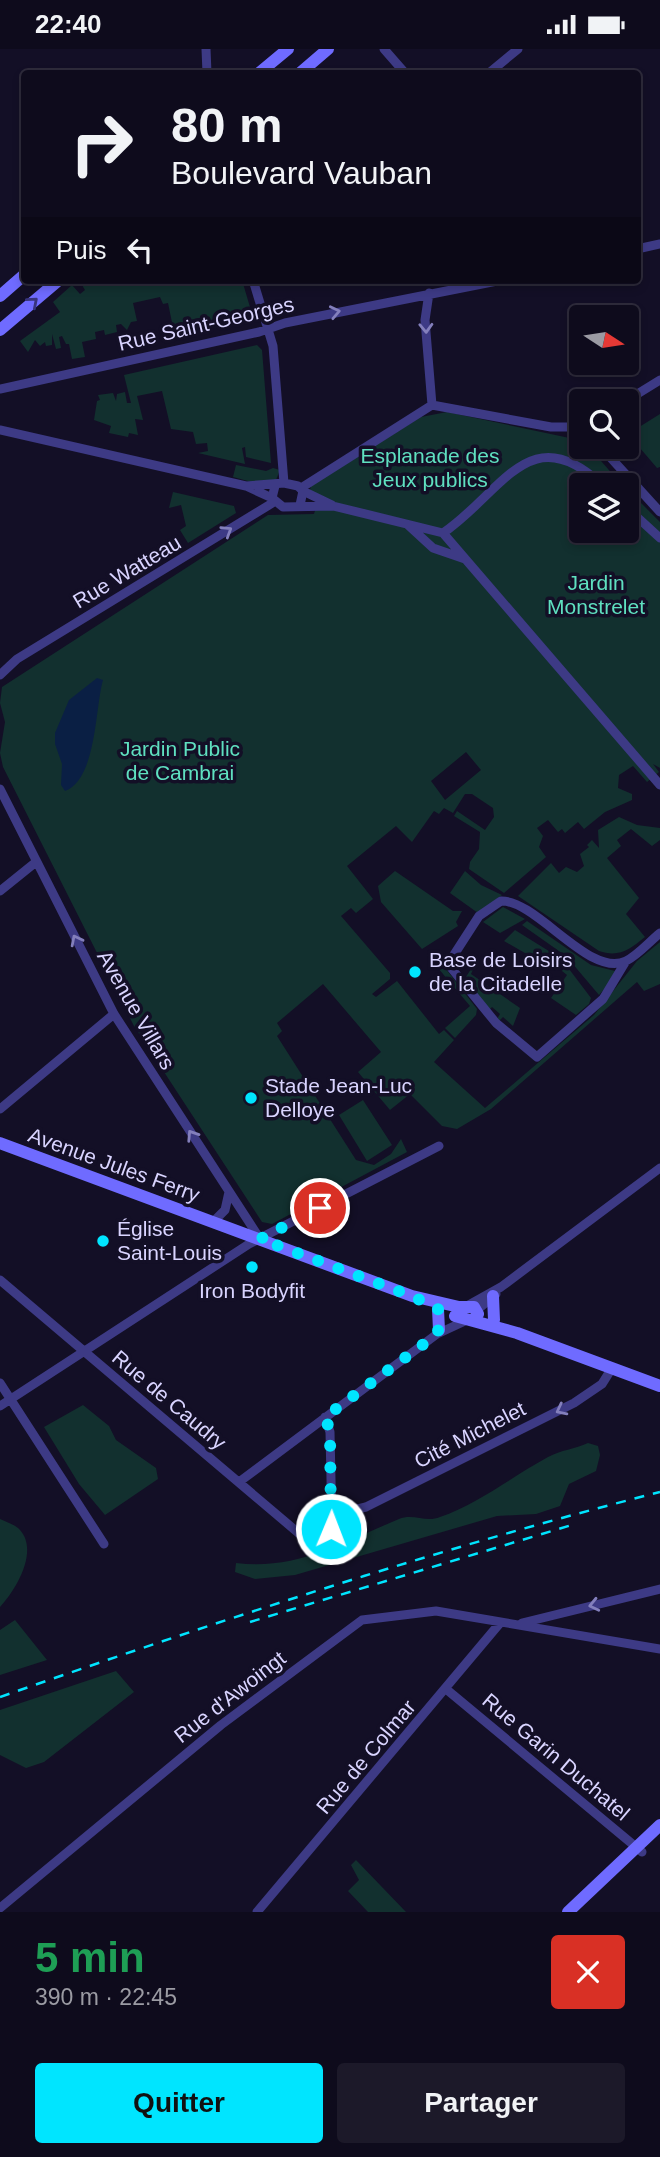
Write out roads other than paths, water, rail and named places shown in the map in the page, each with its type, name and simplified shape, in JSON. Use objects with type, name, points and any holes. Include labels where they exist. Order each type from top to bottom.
[{"type":"main road","points":[[263,70],[288,49]]},
{"type":"main road","points":[[304,70],[328,49]]},
{"type":"main road","points":[[0,296],[21,278]]},
{"type":"main road","points":[[0,330],[54,284]]},
{"type":"main road","name":"Avenue Jules Ferry","points":[[0,1143],[660,1386]]},
{"type":"main road","points":[[494,1320],[497,1291]]},
{"type":"main road","name":"Avenue Jules Ferry","points":[[412,1296],[438,1309],[494,1320],[517,1333]]},
{"type":"main road","points":[[438,1309],[438,1332]]},
{"type":"main road","points":[[579,1912],[660,1825]]},
{"type":"main road","points":[[568,1912],[660,1835]]},
{"type":"street","points":[[206,49],[207,70]]},
{"type":"street","points":[[384,49],[402,70]]},
{"type":"street","points":[[493,70],[518,49]]},
{"type":"street","points":[[641,248],[660,244]]},
{"type":"street","points":[[254,284],[274,351],[280,484],[273,500]]},
{"type":"street","name":"Rue Saint-Georges","points":[[0,389],[429,293],[455,284]]},
{"type":"street","points":[[429,293],[425,320],[432,405]]},
{"type":"street","points":[[639,393],[660,380]]},
{"type":"street","points":[[300,505],[302,490],[432,405],[551,427],[569,428]]},
{"type":"street","points":[[0,430],[246,486],[288,508],[300,505],[333,506],[408,524],[441,538],[465,559],[660,785]]},
{"type":"street","points":[[408,524],[429,542],[441,538],[508,477],[541,456],[570,459],[587,473]]},
{"type":"street","points":[[612,459],[660,512]]},
{"type":"street","points":[[246,486],[280,484],[302,490],[333,506]]},
{"type":"street","name":"Rue Watteau","points":[[0,675],[17,659],[273,500]]},
{"type":"street","points":[[639,519],[660,538]]},
{"type":"street","name":"Avenue Villars","points":[[0,789],[114,1014],[260,1239]]},
{"type":"street","points":[[0,891],[36,862]]},
{"type":"street","points":[[626,961],[616,963],[598,959],[516,904],[505,900],[479,916],[448,962],[449,967],[485,1009],[537,1057],[603,999],[626,961],[660,933]]},
{"type":"street","points":[[0,1109],[114,1014]]},
{"type":"street","points":[[0,1406],[260,1239],[439,1146]]},
{"type":"street","points":[[239,1482],[660,1168]]},
{"type":"street","points":[[213,1222],[225,1210],[229,1192]]},
{"type":"street","name":"Rue de Caudry","points":[[0,1280],[302,1536],[317,1542],[330,1534],[332,1515]]},
{"type":"street","name":"Cité Michelet","points":[[332,1515],[366,1507],[569,1406],[602,1384],[612,1367]]},
{"type":"street","points":[[0,1383],[104,1545]]},
{"type":"street","points":[[325,1417],[330,1431],[332,1515]]},
{"type":"street","points":[[520,1624],[660,1589]]},
{"type":"street","name":"Rue d'Awoingt","points":[[0,1908],[212,1731],[356,1623],[430,1611],[520,1624]]},
{"type":"street","name":"Rue de Colmar","points":[[257,1912],[500,1623]]},
{"type":"street","points":[[520,1624],[660,1649]]},
{"type":"street","name":"Rue Garin Duchatel","points":[[446,1689],[639,1850]]},
{"type":"water","points":[[97,678],[103,680],[89,758],[75,784],[65,791],[61,785],[62,764],[55,744],[55,733],[69,700]]},
{"type":"railway","points":[[0,1697],[328,1587],[493,1537],[660,1492]]},
{"type":"railway","points":[[250,1622],[575,1524]]},
{"type":"place","name":"Base de Loisirs de la Citadelle","points":[[415,972]]},
{"type":"place","name":"Stade Jean-Luc Delloye","points":[[251,1098]]},
{"type":"place","name":"Église Saint-Louis","points":[[103,1241]]},
{"type":"place","name":"Iron Bodyfit","points":[[252,1267]]},
{"type":"park label","name":"Esplanade des Jeux publics","points":[[430,468]]},
{"type":"park label","name":"Jardin Monstrelet","points":[[596,595]]},
{"type":"park label","name":"Jardin Public de Cambrai","points":[[180,761]]}]
